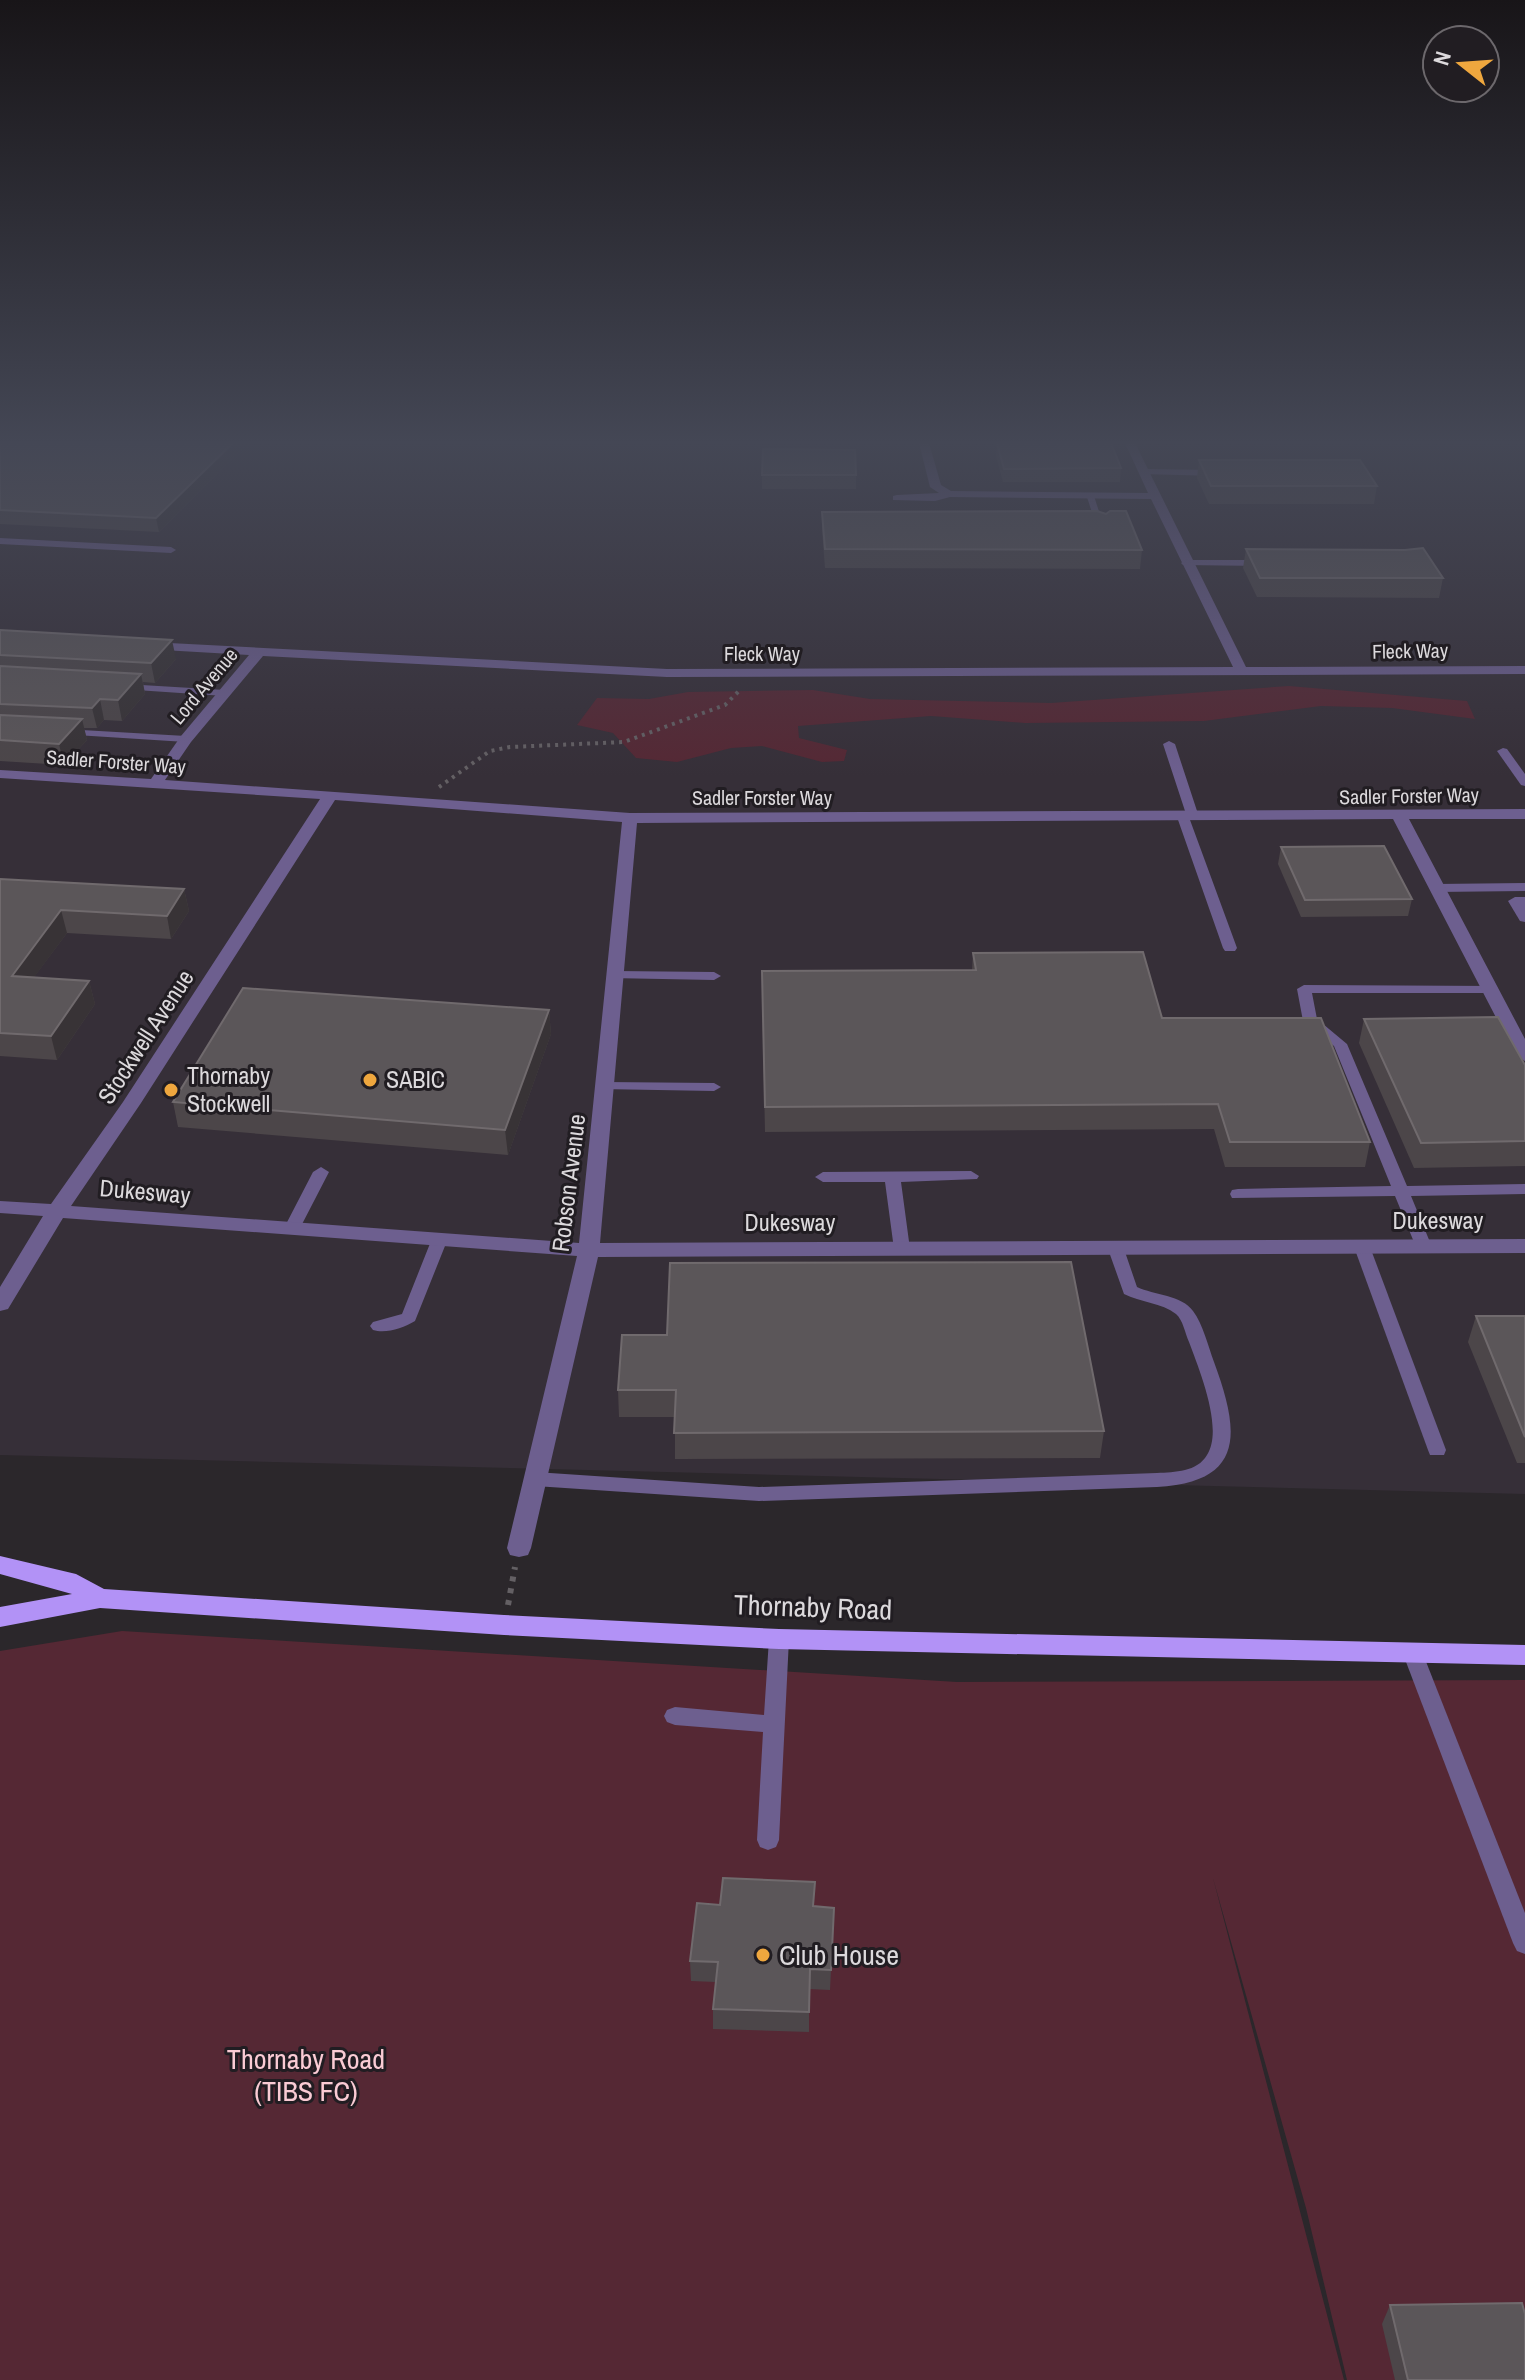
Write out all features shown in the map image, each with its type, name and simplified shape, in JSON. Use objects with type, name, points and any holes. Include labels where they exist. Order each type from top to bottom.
[{"type":"main road","name":"Thornaby Road","points":[[0,1565],[76,1584],[100,1598]]},
{"type":"main road","name":"Thornaby Road","points":[[0,1617],[100,1598],[504,1625],[779,1639],[1525,1655]]},
{"type":"street","points":[[1182,554],[1241,671]]},
{"type":"street","name":"Fleck Way","points":[[133,645],[605,671],[756,675],[1525,670]]},
{"type":"street","name":"Lord Avenue","points":[[155,784],[186,739],[258,653]]},
{"type":"street","name":"Sadler Forster Way","points":[[0,774],[425,801],[630,818],[1525,814]]},
{"type":"street","name":"Stockwell Avenue","points":[[0,1304],[57,1211],[132,1103],[330,795]]},
{"type":"street","points":[[1399,815],[1523,1048]]},
{"type":"street","name":"Robson Avenue","points":[[519,1548],[589,1250],[630,818]]},
{"type":"street","name":"Dukesway","points":[[0,1207],[589,1250],[1525,1246]]},
{"type":"lane","points":[[1186,563],[1279,563]]},
{"type":"lane","points":[[105,686],[225,693]]},
{"type":"lane","points":[[55,732],[186,739]]},
{"type":"lane","points":[[1169,744],[1188,817],[1230,948]]},
{"type":"lane","points":[[1503,751],[1525,782]]},
{"type":"lane","points":[[1436,888],[1525,887]]},
{"type":"lane","points":[[1525,901],[1515,901],[1525,918]]},
{"type":"lane","points":[[615,975],[714,976]]},
{"type":"lane","points":[[1424,1247],[1340,1044],[1310,1021],[1304,989],[1491,989]]},
{"type":"lane","points":[[605,1086],[714,1087]]},
{"type":"lane","points":[[291,1230],[321,1172]]},
{"type":"lane","points":[[823,1177],[971,1176]]},
{"type":"lane","points":[[892,1177],[902,1249]]},
{"type":"lane","points":[[1238,1194],[1525,1189]]},
{"type":"lane","points":[[379,1326],[409,1317],[439,1241]]},
{"type":"lane","points":[[1362,1247],[1437,1450]]},
{"type":"lane","points":[[535,1479],[759,1494],[1157,1480],[1201,1472],[1214,1461],[1220,1450],[1223,1424],[1186,1313],[1173,1303],[1140,1296],[1130,1290],[1116,1249]]},
{"type":"lane","points":[[768,1840],[779,1639]]},
{"type":"lane","points":[[1413,1654],[1525,1943]]},
{"type":"lane","points":[[675,1716],[773,1724]]},
{"type":"path","points":[[425,801],[474,760],[490,751],[510,747],[624,742],[725,705],[756,675]]},
{"type":"path","points":[[504,1625],[519,1548]]},
{"type":"shaded area","points":[[0,554],[1525,554],[1525,1494],[0,1455]]},
{"type":"green space","points":[[1289,686],[1467,701],[1475,719],[1392,708],[1321,706],[1204,721],[1025,723],[931,716],[798,726],[799,738],[847,750],[844,761],[822,762],[762,746],[731,748],[677,762],[636,758],[613,733],[577,725],[597,698],[649,699],[688,692],[813,690],[870,699],[1051,703]]},
{"type":"green space","name":"Thornaby Road (TIBS FC)","points":[[122,1631],[957,1682],[1525,1680],[1525,2380],[1347,2380],[1306,2208],[1213,1878],[1344,2380],[0,2380],[0,1651]]},
{"type":"building","points":[[1248,554],[1427,554],[1443,578],[1260,578]]},
{"type":"building","points":[[0,630],[172,640],[151,663],[0,655]]},
{"type":"building","points":[[0,666],[141,674],[118,700],[100,699],[92,708],[0,704]]},
{"type":"building","points":[[0,715],[82,719],[59,744],[0,740]]},
{"type":"building","points":[[1384,846],[1412,899],[1305,900],[1281,847]]},
{"type":"building","points":[[0,879],[184,889],[167,916],[61,910],[12,976],[89,981],[51,1036],[0,1033]]},
{"type":"building","points":[[1143,952],[1162,1018],[1321,1018],[1370,1142],[1230,1142],[1218,1104],[765,1107],[762,971],[976,970],[973,953]]},
{"type":"building","name":"SABIC","points":[[243,988],[549,1010],[505,1130],[173,1102]]},
{"type":"building","points":[[1498,1017],[1525,1065],[1525,1141],[1421,1143],[1364,1019]]},
{"type":"building","points":[[1071,1262],[1104,1431],[674,1433],[676,1390],[618,1390],[622,1335],[667,1335],[670,1263]]},
{"type":"building","points":[[1476,1316],[1525,1316],[1525,1437]]},
{"type":"building","name":"Club House","points":[[723,1878],[815,1882],[813,1906],[834,1908],[831,1970],[810,1969],[809,2012],[713,2009],[718,1962],[690,1961],[697,1903],[720,1905]]},
{"type":"building","points":[[1522,2303],[1525,2314],[1525,2380],[1408,2380],[1390,2305]]},
{"type":"place","name":"SABIC","points":[[370,1080]]},
{"type":"place","name":"Thornaby Stockwell","points":[[171,1090]]},
{"type":"place","name":"Club House","points":[[763,1955]]}]
